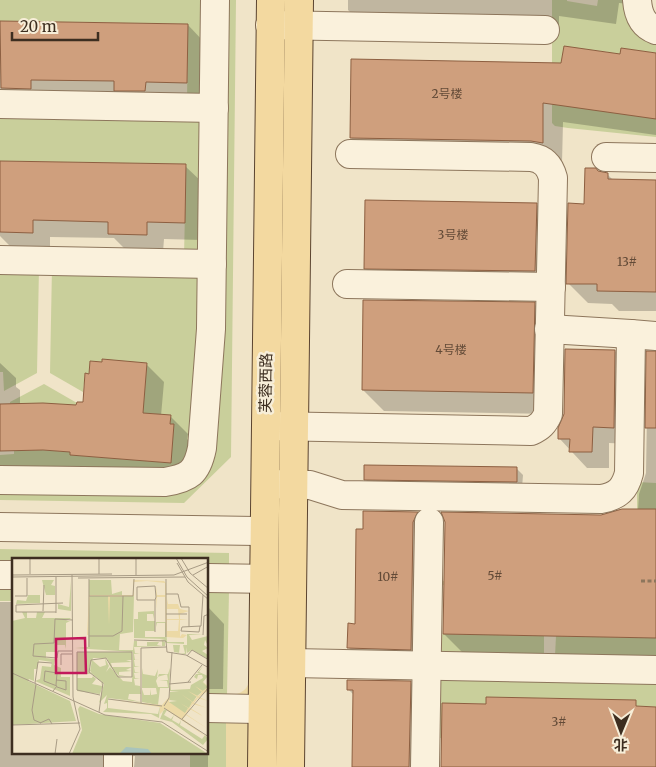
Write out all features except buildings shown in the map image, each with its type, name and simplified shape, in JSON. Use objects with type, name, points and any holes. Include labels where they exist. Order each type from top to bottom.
[{"type":"main road","name":"芙蓉西路","points":[[262,767],[271,12]]},
{"type":"main road","name":"芙蓉西路","points":[[290,767],[292,663],[302,485],[294,427],[299,13]]},
{"type":"street","points":[[0,480],[165,482],[182,479],[190,475],[196,467],[202,448],[209,374],[215,0]]},
{"type":"street","points":[[636,0],[637,10],[642,20],[656,30]]},
{"type":"street","points":[[271,12],[545,30]]},
{"type":"street","points":[[0,104],[214,108]]},
{"type":"street","points":[[265,426],[531,431],[539,428],[545,422],[548,414],[551,170],[540,158],[531,157],[350,154]]},
{"type":"street","points":[[606,157],[656,158]]},
{"type":"street","points":[[0,260],[212,264]]},
{"type":"street","points":[[347,284],[551,287]]},
{"type":"street","points":[[265,484],[302,485],[342,494],[601,499],[612,497],[620,492],[626,483],[629,473],[644,335],[550,329]]},
{"type":"street","points":[[302,485],[342,476],[364,477]]},
{"type":"street","points":[[425,767],[429,522]]},
{"type":"street","points":[[0,526],[264,531]]},
{"type":"street","points":[[209,578],[264,579]]},
{"type":"street","points":[[292,663],[656,670]]},
{"type":"street","points":[[209,708],[262,709]]},
{"type":"street","points":[[118,754],[118,767]]},
{"type":"path","points":[[641,580],[656,581]]},
{"type":"green space","points":[[0,0],[204,0],[203,101],[187,101],[188,24],[0,21]]},
{"type":"green space","points":[[226,0],[236,0],[231,457],[184,503],[0,500],[0,491],[191,487]]},
{"type":"green space","points":[[552,0],[567,0],[597,6],[598,0],[628,0],[656,39],[656,53],[621,48],[656,119],[656,137],[568,128],[555,126],[552,123]],"holes":[[[564,47],[608,52],[556,104]]]},
{"type":"green space","points":[[0,110],[203,114],[201,257],[184,257],[186,164],[0,161]]},
{"type":"green space","points":[[0,266],[39,267],[37,373],[4,391],[3,372],[0,372]]},
{"type":"green space","points":[[52,267],[201,270],[192,444],[180,468],[0,469],[0,455],[14,454],[14,451],[41,450],[70,452],[71,455],[170,463],[174,425],[170,424],[171,415],[141,413],[102,359],[102,362],[90,361],[89,374],[85,374],[83,392],[50,373]]},
{"type":"green space","points":[[44,384],[77,403],[76,405],[10,404],[10,402]]},
{"type":"green space","points":[[637,482],[656,483],[656,509],[637,509]]},
{"type":"green space","points":[[0,549],[229,553],[229,569],[209,568],[209,558],[12,558],[12,565],[0,565]]},
{"type":"green space","points":[[440,581],[463,581],[463,586],[441,585],[440,634],[544,636],[544,656],[436,659]]},
{"type":"green space","points":[[0,587],[12,587],[12,601],[0,601]]},
{"type":"green space","points":[[209,591],[229,591],[227,694],[209,694]]},
{"type":"green space","points":[[556,636],[656,638],[656,663],[555,656]]},
{"type":"green space","points":[[433,675],[656,676],[656,707],[636,706],[635,700],[487,697],[486,704],[462,703],[461,738],[439,738]]},
{"type":"green space","points":[[209,718],[226,722],[226,767],[190,767],[190,754],[209,754]]},
{"type":"sand","points":[[249,682],[248,767],[226,767],[226,722],[209,718],[209,694],[232,695],[238,694],[246,688]]}]
